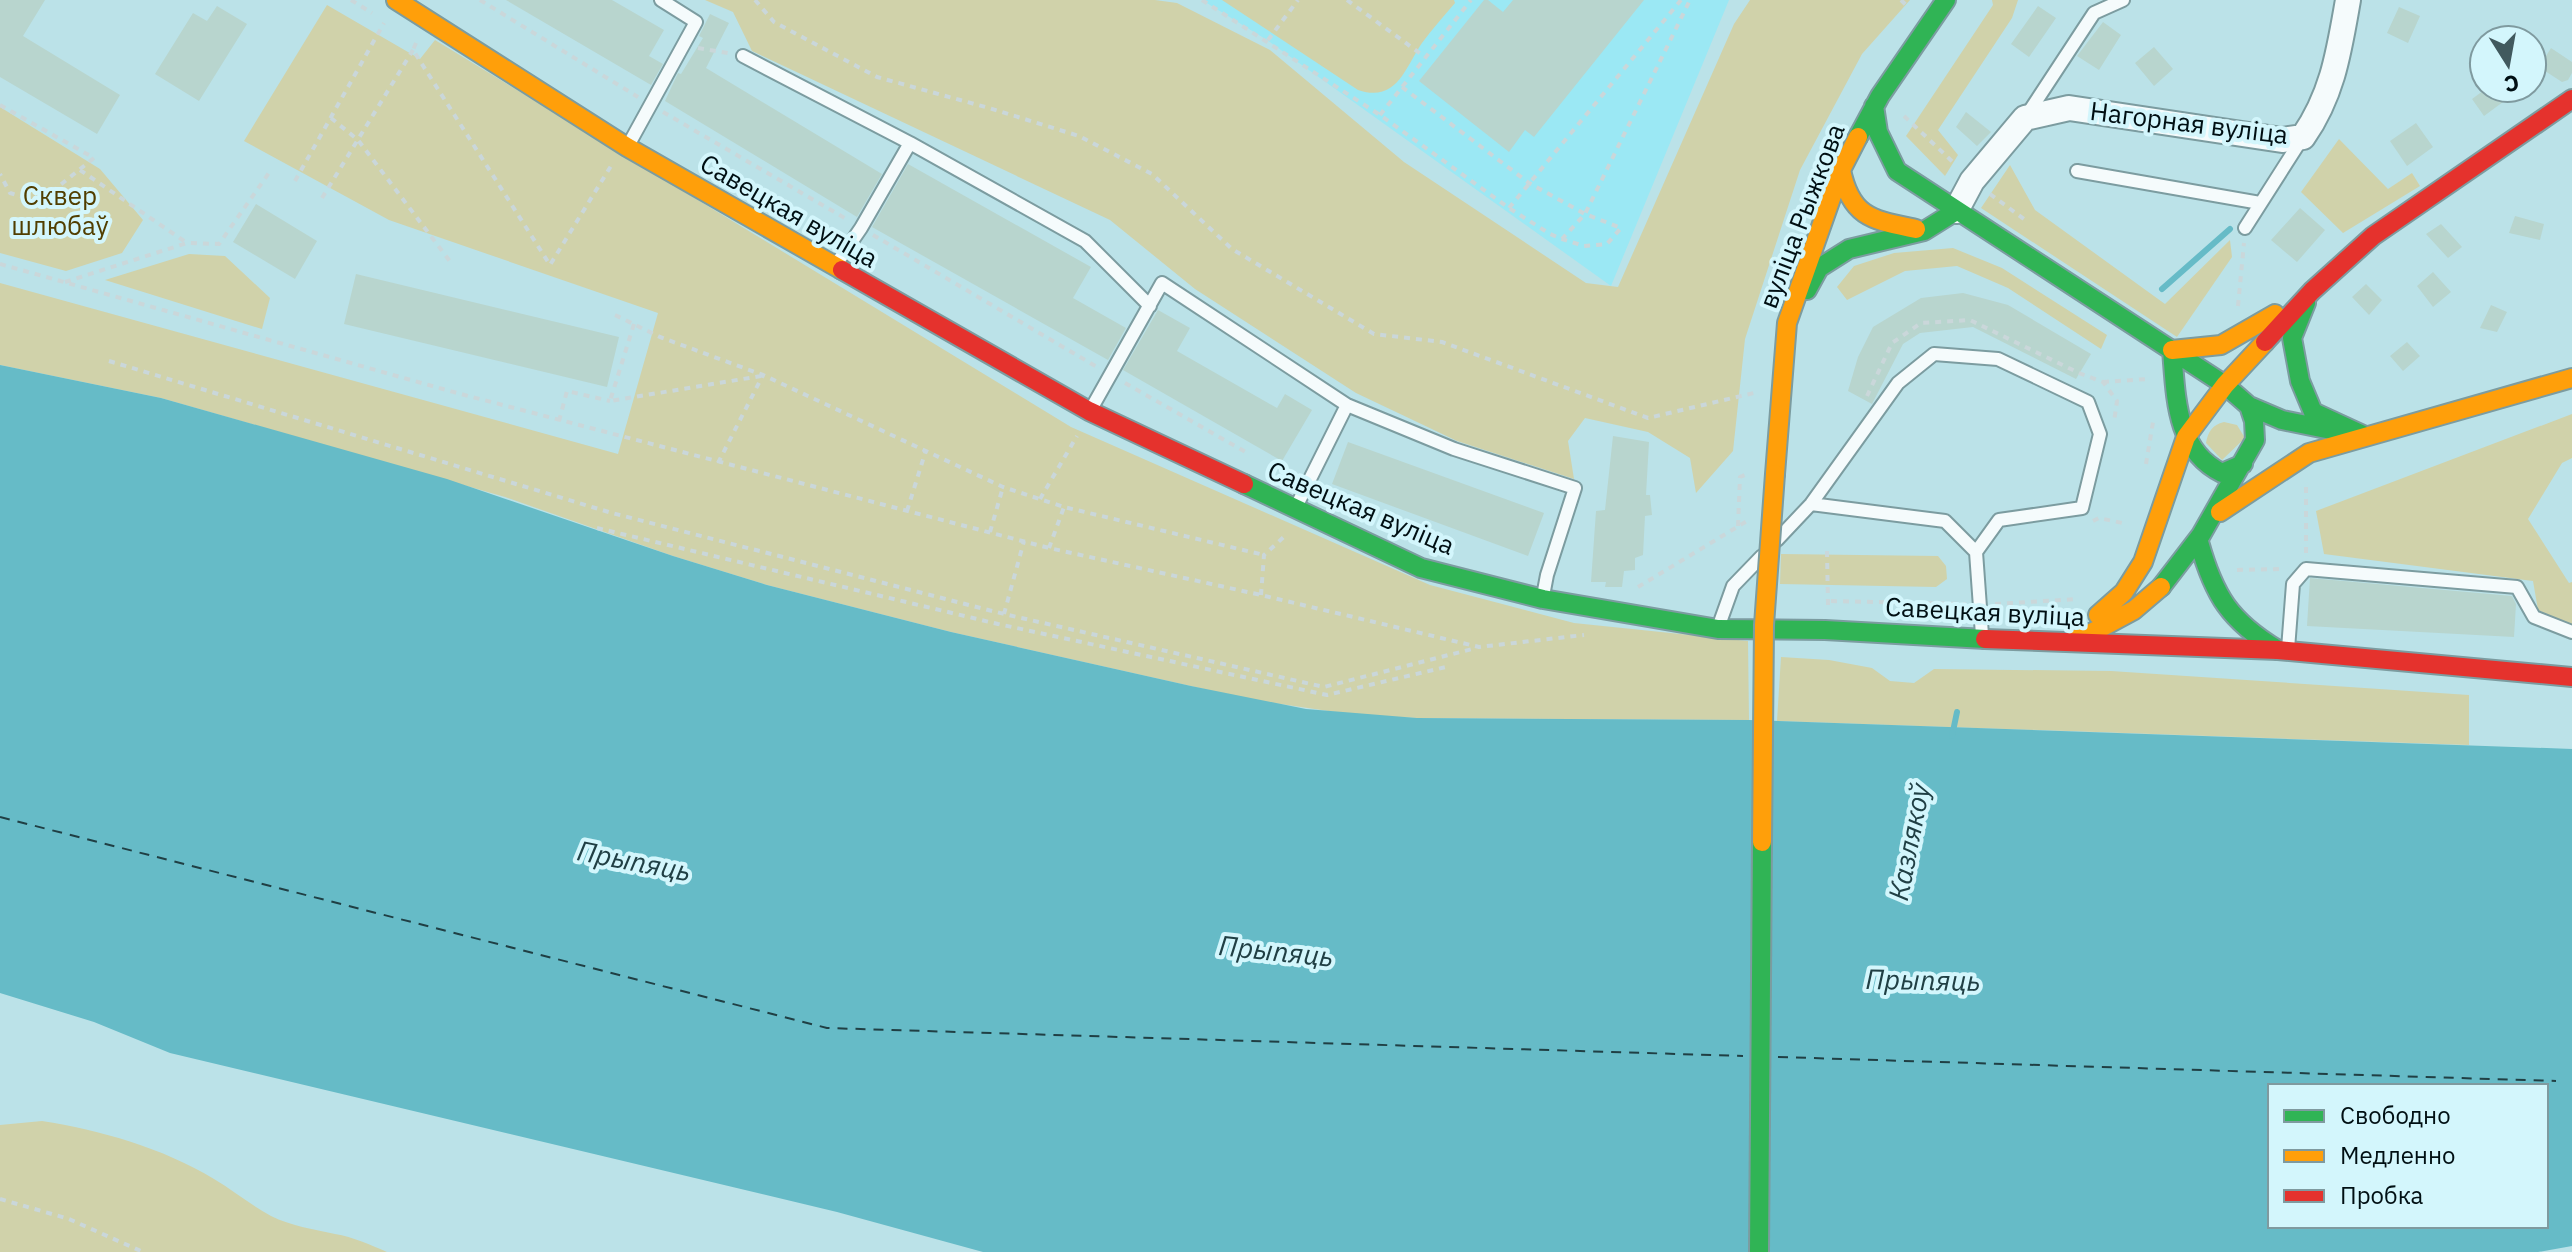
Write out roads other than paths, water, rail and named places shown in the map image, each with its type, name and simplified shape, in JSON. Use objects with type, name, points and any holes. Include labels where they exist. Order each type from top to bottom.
[{"type":"main road","name":"Савецкая вуліца","points":[[396,0],[627,147],[1089,411],[1421,568],[1543,599],[1718,629],[1825,630],[2027,642],[2283,650],[2572,677]]},
{"type":"main road","name":"вуліца Рыжкова","points":[[1759,1252],[1764,625],[1787,323],[1841,170],[1877,101],[1946,0]]},
{"type":"main road","points":[[2027,642],[2067,632],[2099,614],[2124,592],[2143,562],[2186,437],[2225,385],[2312,291],[2373,236],[2572,99]]},
{"type":"main road","points":[[1877,101],[1878,132],[1897,171],[2225,385],[2249,406],[2282,420],[2365,436]]},
{"type":"main road","points":[[1924,231],[1865,217],[1844,195],[1841,170],[1956,211]]},
{"type":"main road","points":[[1787,323],[1819,268],[1849,249],[1924,231],[1956,211]]},
{"type":"main road","points":[[2172,350],[2221,345],[2312,291]]},
{"type":"main road","points":[[2312,291],[2292,338],[2300,381],[2313,412],[2365,436]]},
{"type":"main road","points":[[2172,350],[2186,437],[2203,463],[2222,473],[2243,464]]},
{"type":"main road","points":[[2210,520],[2309,453],[2572,378]]},
{"type":"main road","points":[[2152,613],[2160,589],[2199,542],[2255,440],[2249,406]]},
{"type":"main road","points":[[2199,542],[2207,571],[2230,613],[2247,632],[2283,650]]},
{"type":"main road","points":[[2143,562],[2152,613],[2182,646]]},
{"type":"main road","points":[[2027,642],[2082,638],[2119,619],[2152,613]]},
{"type":"street","name":"Нагорная вуліца","points":[[2025,118],[2069,108],[2282,140],[2303,137],[2317,117],[2336,70],[2348,0]]},
{"type":"street","points":[[1956,211],[1972,181],[2025,118]]},
{"type":"lane","points":[[627,147],[696,22],[661,0]]},
{"type":"lane","points":[[2025,118],[2094,13],[2123,0]]},
{"type":"lane","points":[[743,56],[910,143],[1085,241],[1150,306]]},
{"type":"lane","points":[[2245,228],[2303,137]]},
{"type":"lane","points":[[834,267],[861,228],[910,143]]},
{"type":"lane","points":[[2077,171],[2260,203]]},
{"type":"lane","points":[[1089,411],[1162,283],[1347,405],[1454,449],[1575,488],[1547,575],[1543,599]]},
{"type":"lane","points":[[1718,629],[1733,586],[1811,504],[1898,383],[1934,354],[1998,359],[2088,402],[2100,434],[2082,508],[1999,520],[1976,552],[1983,639]]},
{"type":"lane","points":[[1294,510],[1347,405]]},
{"type":"lane","points":[[1811,504],[1945,521],[1976,552]]},
{"type":"lane","points":[[2283,650],[2293,584],[2306,569],[2517,587],[2534,617],[2572,632]]},
{"type":"water","name":"Прыпяць","points":[[0,365],[161,398],[447,479],[767,585],[951,632],[1306,709],[1417,718],[1749,720],[2572,749],[2572,1246],[2538,1252],[983,1252],[837,1212],[170,1053],[94,1022],[0,993]]},
{"type":"waterway","name":"Казлякоў","points":[[2162,289],[2230,229]]},
{"type":"waterway","name":"Казлякоў","points":[[1952,736],[1957,712]]},
{"type":"park label","name":"Сквер шлюбаў","points":[[60,211]]}]
